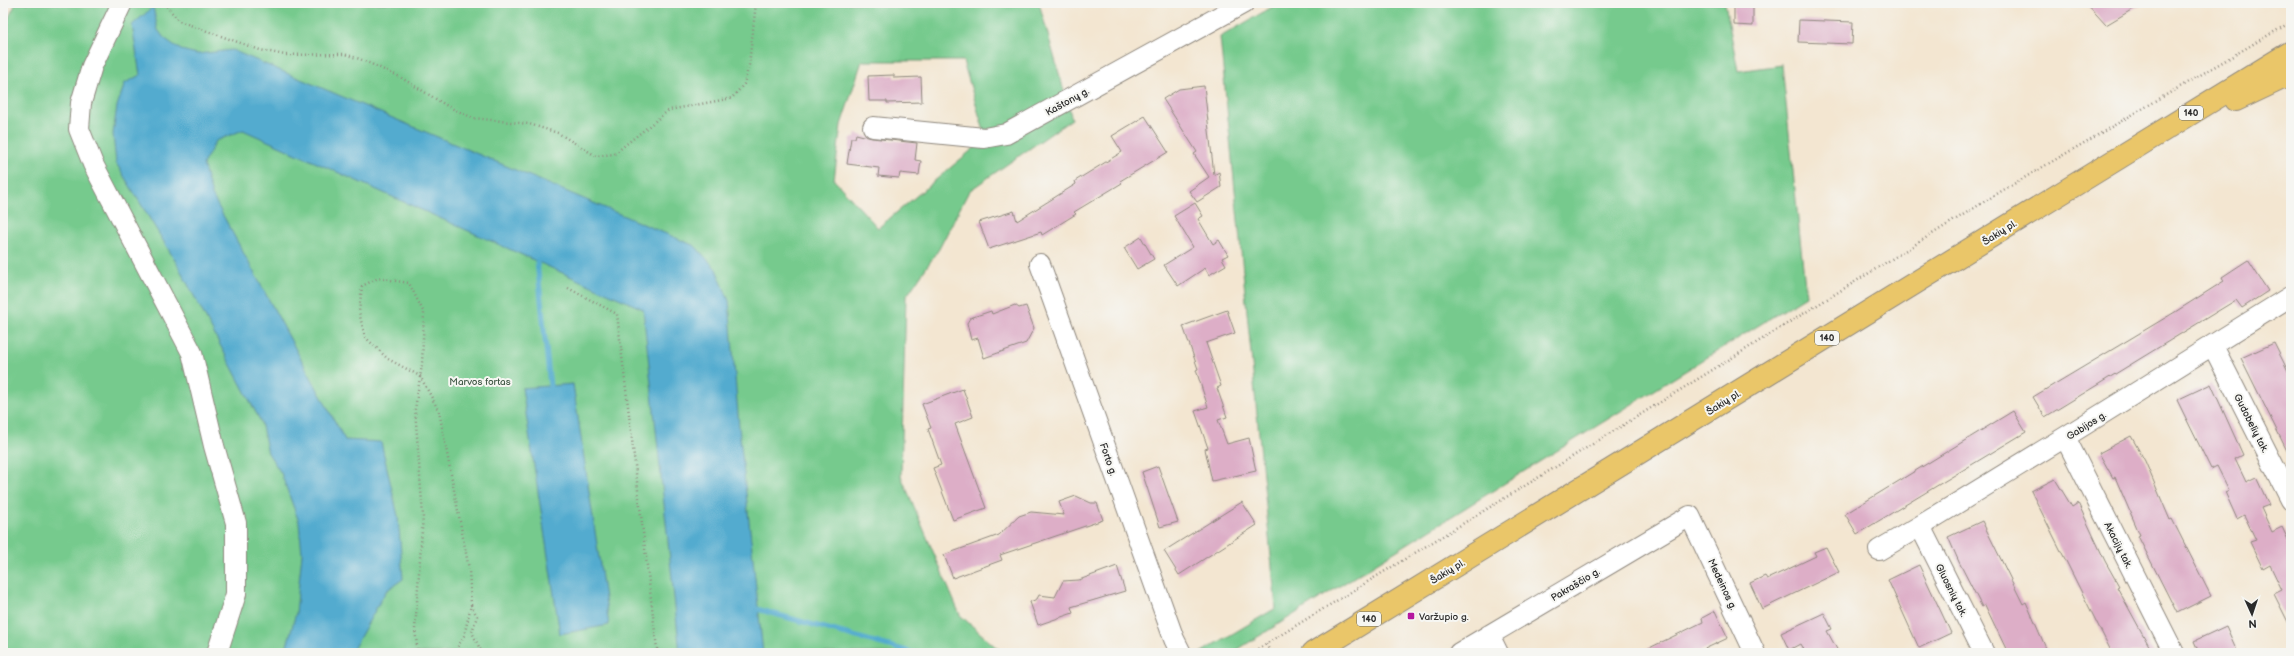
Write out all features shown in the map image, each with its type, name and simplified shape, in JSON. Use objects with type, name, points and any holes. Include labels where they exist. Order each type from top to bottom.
[{"type":"main road","name":"Šakių pl.","points":[[1313,653],[2291,52]]},
{"type":"main road","name":"Šakių pl.","points":[[2132,150],[2291,74]]},
{"type":"street","points":[[122,3],[92,66],[81,103],[79,129],[93,164],[192,353],[214,446],[236,523],[236,594],[217,653]]},
{"type":"street","name":"Kaštonų g.","points":[[873,126],[984,138],[1006,134],[1244,3]]},
{"type":"street","name":"Forto g.","points":[[1040,264],[1174,639],[1181,653]]},
{"type":"street","name":"Gabijos g.","points":[[1879,550],[2065,438],[2291,296]]},
{"type":"street","name":"Gudobelių tak.","points":[[2213,346],[2291,500]]},
{"type":"street","name":"Akacijų tak.","points":[[2065,438],[2174,653]]},
{"type":"street","name":"Pakraščio g.","points":[[1460,653],[1690,516]]},
{"type":"street","name":"Medeinos g.","points":[[1690,516],[1755,653]]},
{"type":"street","name":"Gluosnių tak.","points":[[1920,526],[1984,653]]},
{"type":"street","points":[[1490,635],[1498,653]]},
{"type":"path","points":[[164,3],[179,21],[260,50],[285,55],[344,54],[360,59],[400,78],[449,107],[473,118],[529,124],[558,133],[596,156],[614,154],[669,110],[732,98],[744,84],[756,3]]},
{"type":"path","points":[[1251,653],[1554,468],[2000,192],[2291,22]]},
{"type":"path","points":[[418,653],[415,630],[423,516],[415,409],[420,376],[422,365],[424,313],[409,283],[378,278],[362,286],[359,312],[365,337],[388,359],[420,376],[439,411],[469,569],[470,605],[464,636],[454,653]]},
{"type":"path","points":[[568,288],[617,314],[657,649],[652,653]]},
{"type":"path","points":[[470,605],[477,616],[472,632],[480,650],[485,653]]},
{"type":"path","points":[[1266,644],[1271,653]]},
{"type":"green space","name":"Marvos fortas","points":[[16,3],[1039,3],[1072,119],[969,191],[939,249],[906,297],[901,476],[960,615],[998,649],[1012,653],[3,653],[3,29]],"holes":[[[862,61],[963,61],[986,138],[878,228],[834,180],[841,125]]]},
{"type":"green space","points":[[1279,3],[1725,3],[1738,71],[1782,65],[1806,296],[1232,653],[1200,653],[1276,608],[1220,37]]},
{"type":"water","points":[[153,7],[158,30],[164,38],[181,50],[197,54],[232,50],[695,246],[716,269],[729,301],[739,427],[763,653],[680,653],[643,309],[243,130],[216,141],[203,164],[212,195],[345,440],[381,442],[398,516],[403,579],[386,591],[351,653],[285,653],[296,613],[302,553],[299,522],[281,473],[268,453],[261,422],[176,262],[116,163],[113,134],[117,106],[125,83],[140,75],[132,25]]},
{"type":"water","points":[[573,384],[609,625],[560,634],[522,388]]},
{"type":"building","points":[[1734,3],[1753,3],[1753,26],[1734,25]]},
{"type":"building","points":[[2086,3],[2143,3],[2106,25]]},
{"type":"building","points":[[1799,20],[1853,22],[1852,44],[1798,42]]},
{"type":"building","points":[[894,75],[894,78],[921,77],[922,102],[887,103],[887,101],[869,101],[868,76]]},
{"type":"building","points":[[1204,86],[1214,175],[1219,172],[1221,187],[1197,202],[1189,191],[1209,177],[1194,154],[1197,152],[1163,99],[1179,89]]},
{"type":"building","points":[[1145,116],[1168,152],[1120,181],[1122,183],[1074,212],[1076,214],[1042,235],[1041,232],[989,249],[979,222],[1014,211],[1017,221],[1076,184],[1075,181],[1122,152],[1112,136]]},
{"type":"building","points":[[856,134],[872,138],[917,143],[915,160],[921,161],[919,175],[900,173],[899,178],[878,176],[879,168],[847,164],[851,138],[855,138]]},
{"type":"building","points":[[1195,203],[1203,216],[1198,219],[1213,244],[1219,240],[1228,255],[1222,258],[1226,265],[1209,275],[1205,268],[1178,286],[1164,265],[1193,247],[1174,216]]},
{"type":"building","points":[[1141,237],[1154,259],[1137,269],[1124,248]]},
{"type":"building","points":[[2248,260],[2268,291],[2242,308],[2236,300],[2045,417],[2033,397],[2224,281],[2222,277]]},
{"type":"building","points":[[1015,305],[1019,308],[1026,306],[1034,328],[1026,343],[984,358],[978,338],[971,340],[967,323],[970,318],[991,311],[992,314]]},
{"type":"building","points":[[1227,310],[1235,333],[1206,343],[1221,386],[1217,388],[1227,417],[1218,420],[1227,444],[1249,438],[1256,471],[1212,481],[1205,449],[1208,448],[1195,411],[1208,407],[1196,370],[1198,369],[1183,326]]},
{"type":"building","points":[[2274,343],[2291,377],[2291,459],[2241,358]]},
{"type":"building","points":[[2211,384],[2243,455],[2235,459],[2246,482],[2256,477],[2269,505],[2261,508],[2272,532],[2282,527],[2291,546],[2291,628],[2274,594],[2282,590],[2270,565],[2263,569],[2250,542],[2256,540],[2244,515],[2237,519],[2225,492],[2229,490],[2217,466],[2211,469],[2177,400]]},
{"type":"building","points":[[963,389],[973,417],[955,424],[986,508],[953,520],[933,468],[941,465],[928,429],[931,428],[922,404]]},
{"type":"building","points":[[2013,411],[2026,432],[1857,534],[1845,514]]},
{"type":"building","points":[[2131,436],[2145,461],[2170,520],[2172,519],[2211,596],[2177,613],[2138,536],[2140,535],[2115,477],[2113,478],[2099,453]]},
{"type":"building","points":[[1158,466],[1178,522],[1160,527],[1142,472]]},
{"type":"building","points":[[2055,479],[2072,507],[2078,503],[2105,561],[2119,586],[2117,587],[2153,653],[2112,653],[2031,491]]},
{"type":"building","points":[[1076,496],[1091,503],[1097,503],[1103,520],[1000,555],[1002,560],[953,578],[944,555],[999,535],[1019,516],[1031,512],[1064,515],[1059,502]]},
{"type":"building","points":[[1242,502],[1257,525],[1179,575],[1164,551]]},
{"type":"building","points":[[1982,521],[2023,604],[2026,602],[2048,653],[2008,653],[1985,605],[1982,607],[1959,562],[1948,537]]},
{"type":"building","points":[[1826,547],[1839,572],[1762,609],[1750,583],[1765,576],[1767,579],[1816,556],[1814,552]]},
{"type":"building","points":[[1919,565],[1951,633],[1919,648],[1888,580]]},
{"type":"building","points":[[1117,566],[1125,591],[1071,607],[1073,613],[1038,625],[1030,602],[1037,599],[1039,595],[1055,597],[1063,581],[1079,580]]},
{"type":"building","points":[[1715,611],[1728,638],[1696,653],[1639,653],[1703,622],[1702,618]]},
{"type":"building","points":[[1824,613],[1832,629],[1827,631],[1839,653],[1805,653],[1800,644],[1789,650],[1781,633]]},
{"type":"building","points":[[2226,626],[2238,653],[2199,653],[2194,641]]},
{"type":"waterway","points":[[537,262],[550,386]]},
{"type":"waterway","points":[[757,609],[914,653]]},
{"type":"place","name":"Varžupio g.","points":[[1411,616]]}]
